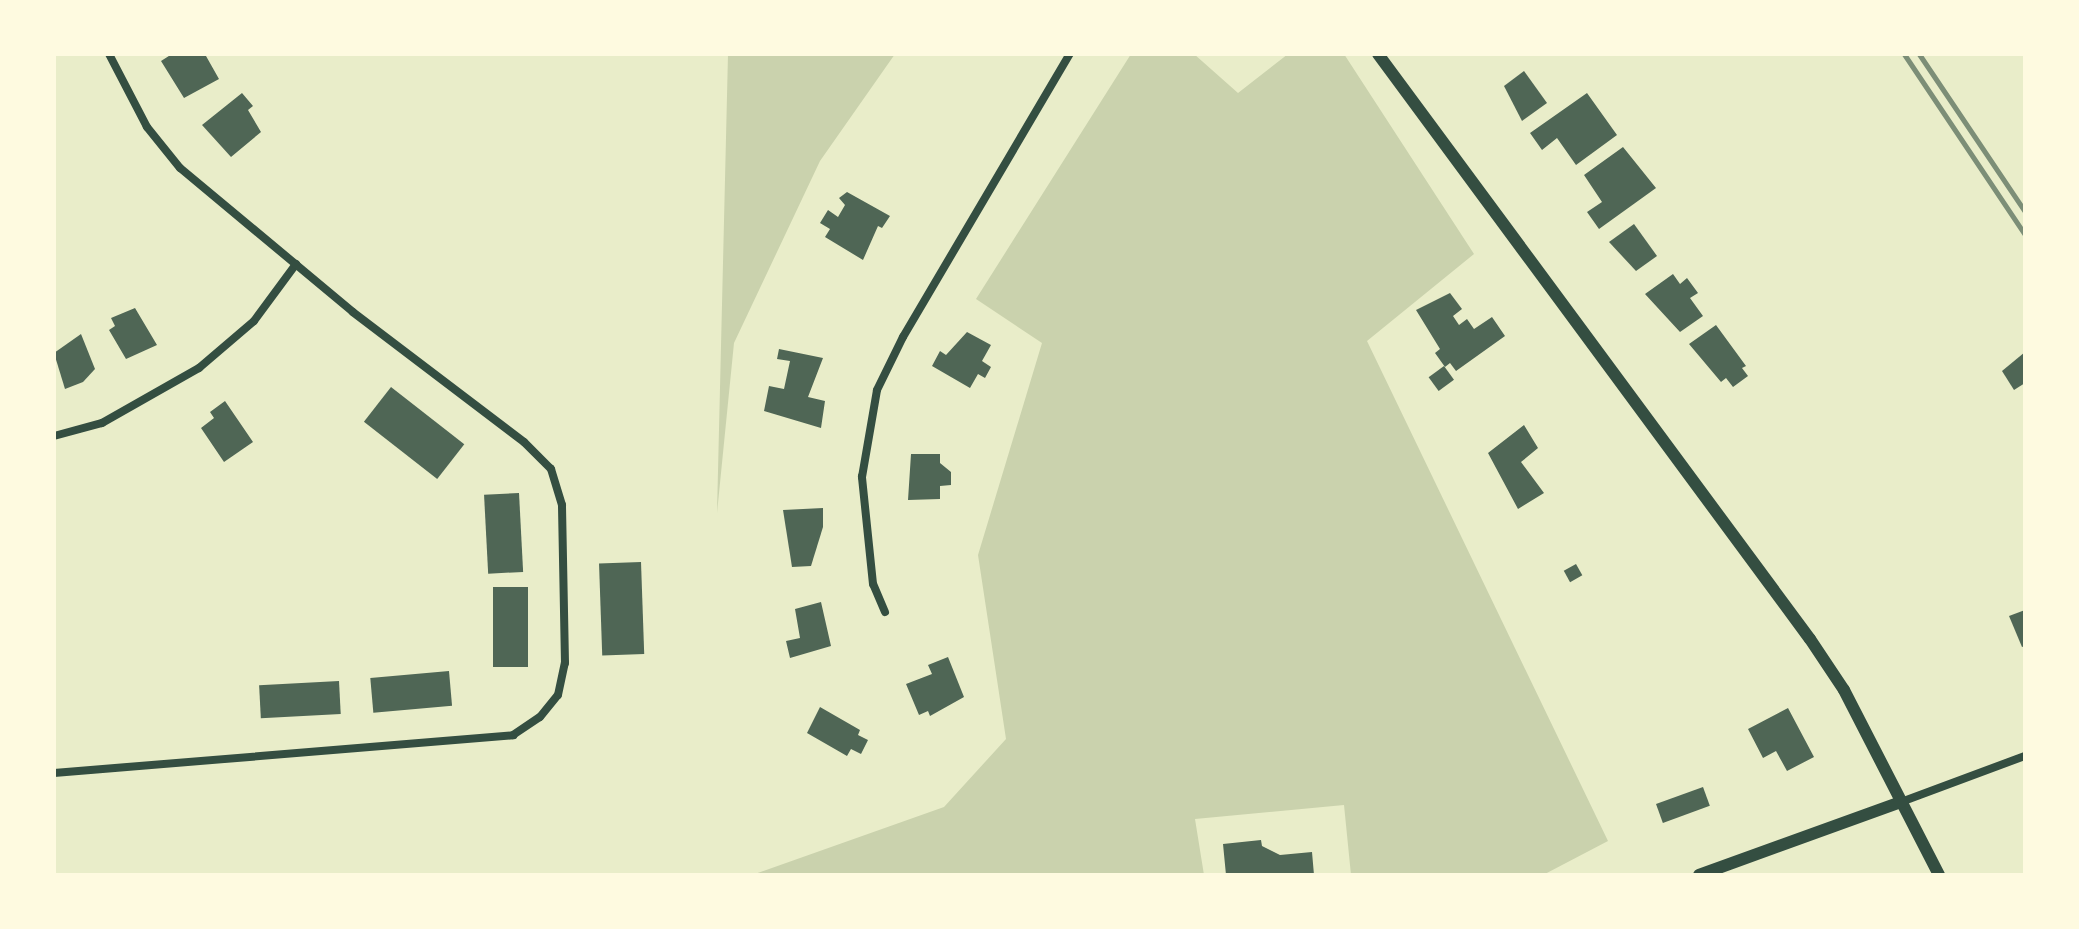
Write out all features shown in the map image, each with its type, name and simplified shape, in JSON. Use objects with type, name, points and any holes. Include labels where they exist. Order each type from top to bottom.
[{"type":"street","points":[[54,773],[513,735],[540,717],[558,695],[565,663],[562,505],[551,469],[524,442],[296,264],[180,168],[147,127],[109,54]]},
{"type":"street","points":[[885,612],[873,584],[862,477],[877,390],[903,337],[1070,54]]},
{"type":"street","points":[[1378,54],[1810,639],[1844,690],[1939,875]]},
{"type":"street","points":[[54,436],[102,423],[199,368],[254,321],[296,264]]},
{"type":"street","points":[[1699,875],[2025,756]]},
{"type":"green space","points":[[728,54],[895,54],[820,161],[734,343],[717,513]]},
{"type":"green space","points":[[1131,54],[1194,54],[1238,93],[1288,54],[1344,54],[1474,254],[1367,341],[1608,841],[1543,875],[1351,875],[1344,805],[1195,819],[1204,875],[752,875],[944,807],[1006,739],[978,555],[1042,343],[976,299]]},
{"type":"building","points":[[172,54],[210,54],[206,56],[219,79],[184,98],[161,61]]},
{"type":"building","points":[[1524,71],[1547,103],[1522,121],[1504,86]]},
{"type":"building","points":[[242,93],[253,106],[248,110],[261,132],[231,157],[202,125]]},
{"type":"building","points":[[1587,93],[1617,135],[1576,165],[1557,138],[1542,150],[1530,133]]},
{"type":"building","points":[[1623,147],[1656,188],[1599,229],[1587,212],[1602,202],[1584,175]]},
{"type":"building","points":[[847,192],[890,216],[882,228],[878,226],[863,260],[825,237],[830,229],[820,223],[828,210],[838,217],[845,205],[839,198]]},
{"type":"building","points":[[1634,224],[1657,256],[1636,271],[1609,242]]},
{"type":"building","points":[[1673,274],[1680,284],[1687,278],[1698,293],[1690,298],[1703,316],[1680,332],[1645,294]]},
{"type":"building","points":[[1450,293],[1462,309],[1453,316],[1459,325],[1467,319],[1474,329],[1492,317],[1505,336],[1456,371],[1450,363],[1445,367],[1435,353],[1440,349],[1416,310]]},
{"type":"building","points":[[135,308],[157,345],[126,359],[109,330],[115,326],[111,318]]},
{"type":"building","points":[[1716,325],[1746,366],[1742,368],[1748,376],[1733,387],[1726,378],[1721,382],[1689,344]]},
{"type":"building","points":[[967,332],[991,345],[982,361],[991,367],[985,378],[978,374],[970,388],[932,366],[940,351],[946,355]]},
{"type":"building","points":[[81,334],[95,369],[83,382],[65,389],[54,353]]},
{"type":"building","points":[[779,349],[823,358],[808,397],[825,401],[821,428],[764,411],[769,386],[784,389],[790,361],[777,359]]},
{"type":"building","points":[[2025,352],[2025,383],[2014,390],[2002,371]]},
{"type":"building","points":[[1444,366],[1454,380],[1439,391],[1429,377]]},
{"type":"building","points":[[391,387],[464,444],[437,479],[364,422]]},
{"type":"building","points":[[225,401],[253,442],[224,462],[201,428],[214,418],[210,412]]},
{"type":"building","points":[[1524,425],[1538,448],[1521,462],[1544,493],[1518,509],[1488,453]]},
{"type":"building","points":[[911,454],[940,454],[940,463],[951,472],[951,485],[940,486],[940,499],[908,500]]},
{"type":"building","points":[[519,493],[523,572],[488,574],[484,495]]},
{"type":"building","points":[[823,508],[823,527],[811,566],[792,567],[783,510]]},
{"type":"building","points":[[641,562],[644,654],[602,655],[599,563]]},
{"type":"building","points":[[1576,564],[1582,575],[1570,582],[1564,571]]},
{"type":"building","points":[[493,587],[528,587],[528,667],[493,667]]},
{"type":"building","points":[[821,602],[831,646],[790,658],[786,641],[800,638],[795,609]]},
{"type":"building","points":[[2025,610],[2025,646],[2022,647],[2009,616]]},
{"type":"building","points":[[948,657],[964,697],[930,716],[928,711],[919,715],[906,684],[932,674],[928,665]]},
{"type":"building","points":[[449,671],[452,706],[373,713],[370,678]]},
{"type":"building","points":[[339,681],[341,714],[261,718],[259,685]]},
{"type":"building","points":[[820,707],[860,730],[858,735],[868,740],[861,754],[851,749],[847,756],[807,733]]},
{"type":"building","points":[[1788,708],[1814,757],[1787,771],[1776,751],[1763,758],[1748,729]]},
{"type":"building","points":[[1703,787],[1710,806],[1663,823],[1656,804]]},
{"type":"building","points":[[1261,840],[1262,846],[1280,855],[1312,852],[1314,875],[1226,875],[1223,844]]},
{"type":"railway","points":[[1904,54],[2025,235]]},
{"type":"railway","points":[[1919,54],[2025,212]]}]
